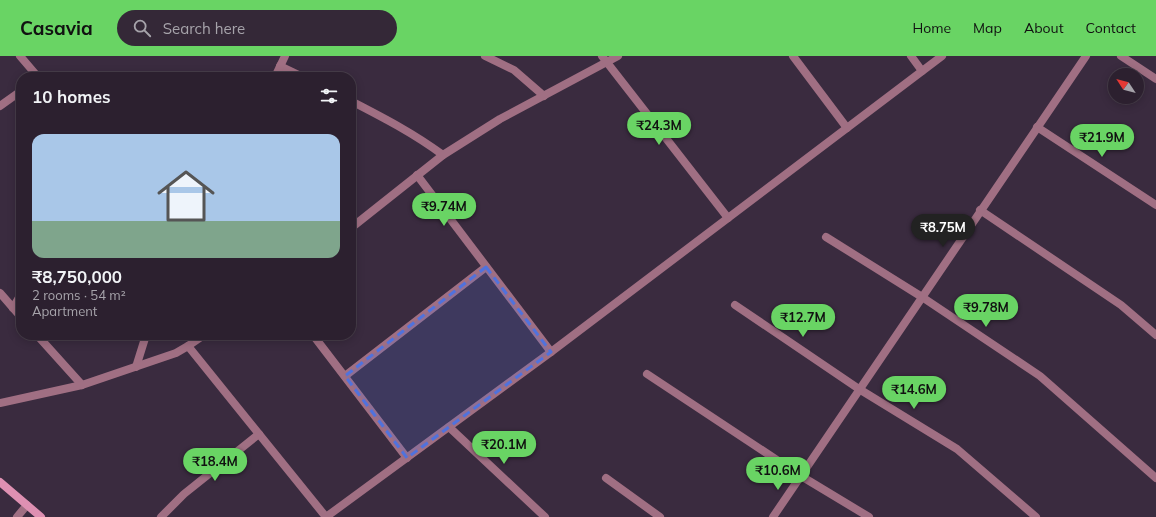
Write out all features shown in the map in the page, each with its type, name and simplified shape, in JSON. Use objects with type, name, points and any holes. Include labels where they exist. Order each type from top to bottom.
[{"type":"main road","points":[[0,482],[41,517]]},
{"type":"street","points":[[20,56],[34,72]]},
{"type":"street","points":[[277,72],[286,56]]},
{"type":"street","points":[[485,56],[514,70],[544,96]]},
{"type":"street","points":[[356,224],[443,155],[500,119],[544,96],[604,59],[618,56]]},
{"type":"street","points":[[794,56],[847,128]]},
{"type":"street","points":[[911,56],[922,71]]},
{"type":"street","points":[[188,346],[326,517],[551,352],[942,56]]},
{"type":"street","points":[[773,517],[1086,56]]},
{"type":"street","points":[[1121,56],[1156,79]]},
{"type":"street","points":[[604,59],[728,218]]},
{"type":"street","points":[[280,66],[293,72]]},
{"type":"street","points":[[0,106],[16,95]]},
{"type":"street","points":[[356,103],[394,122],[417,136],[443,155]]},
{"type":"street","points":[[1037,127],[1156,205]]},
{"type":"street","points":[[417,175],[551,352]]},
{"type":"street","points":[[980,210],[1121,305],[1156,335]]},
{"type":"street","points":[[826,237],[922,297],[1040,376],[1156,478]]},
{"type":"street","points":[[345,376],[486,267]]},
{"type":"street","points":[[0,293],[16,311]]},
{"type":"street","points":[[13,308],[16,303]]},
{"type":"street","points":[[735,304],[860,389],[957,449],[1036,517]]},
{"type":"street","points":[[41,340],[82,386]]},
{"type":"street","points":[[136,367],[144,340]]},
{"type":"street","points":[[0,403],[82,386],[176,353],[197,340]]},
{"type":"street","points":[[317,340],[407,458]]},
{"type":"street","points":[[647,374],[801,476],[869,517]]},
{"type":"street","points":[[449,427],[545,517]]},
{"type":"street","points":[[161,517],[184,494],[259,434]]},
{"type":"street","points":[[606,478],[660,517]]},
{"type":"street","points":[[16,517],[27,505]]},
{"type":"highlighted area","points":[[486,267],[551,352],[407,458],[345,376]]}]
